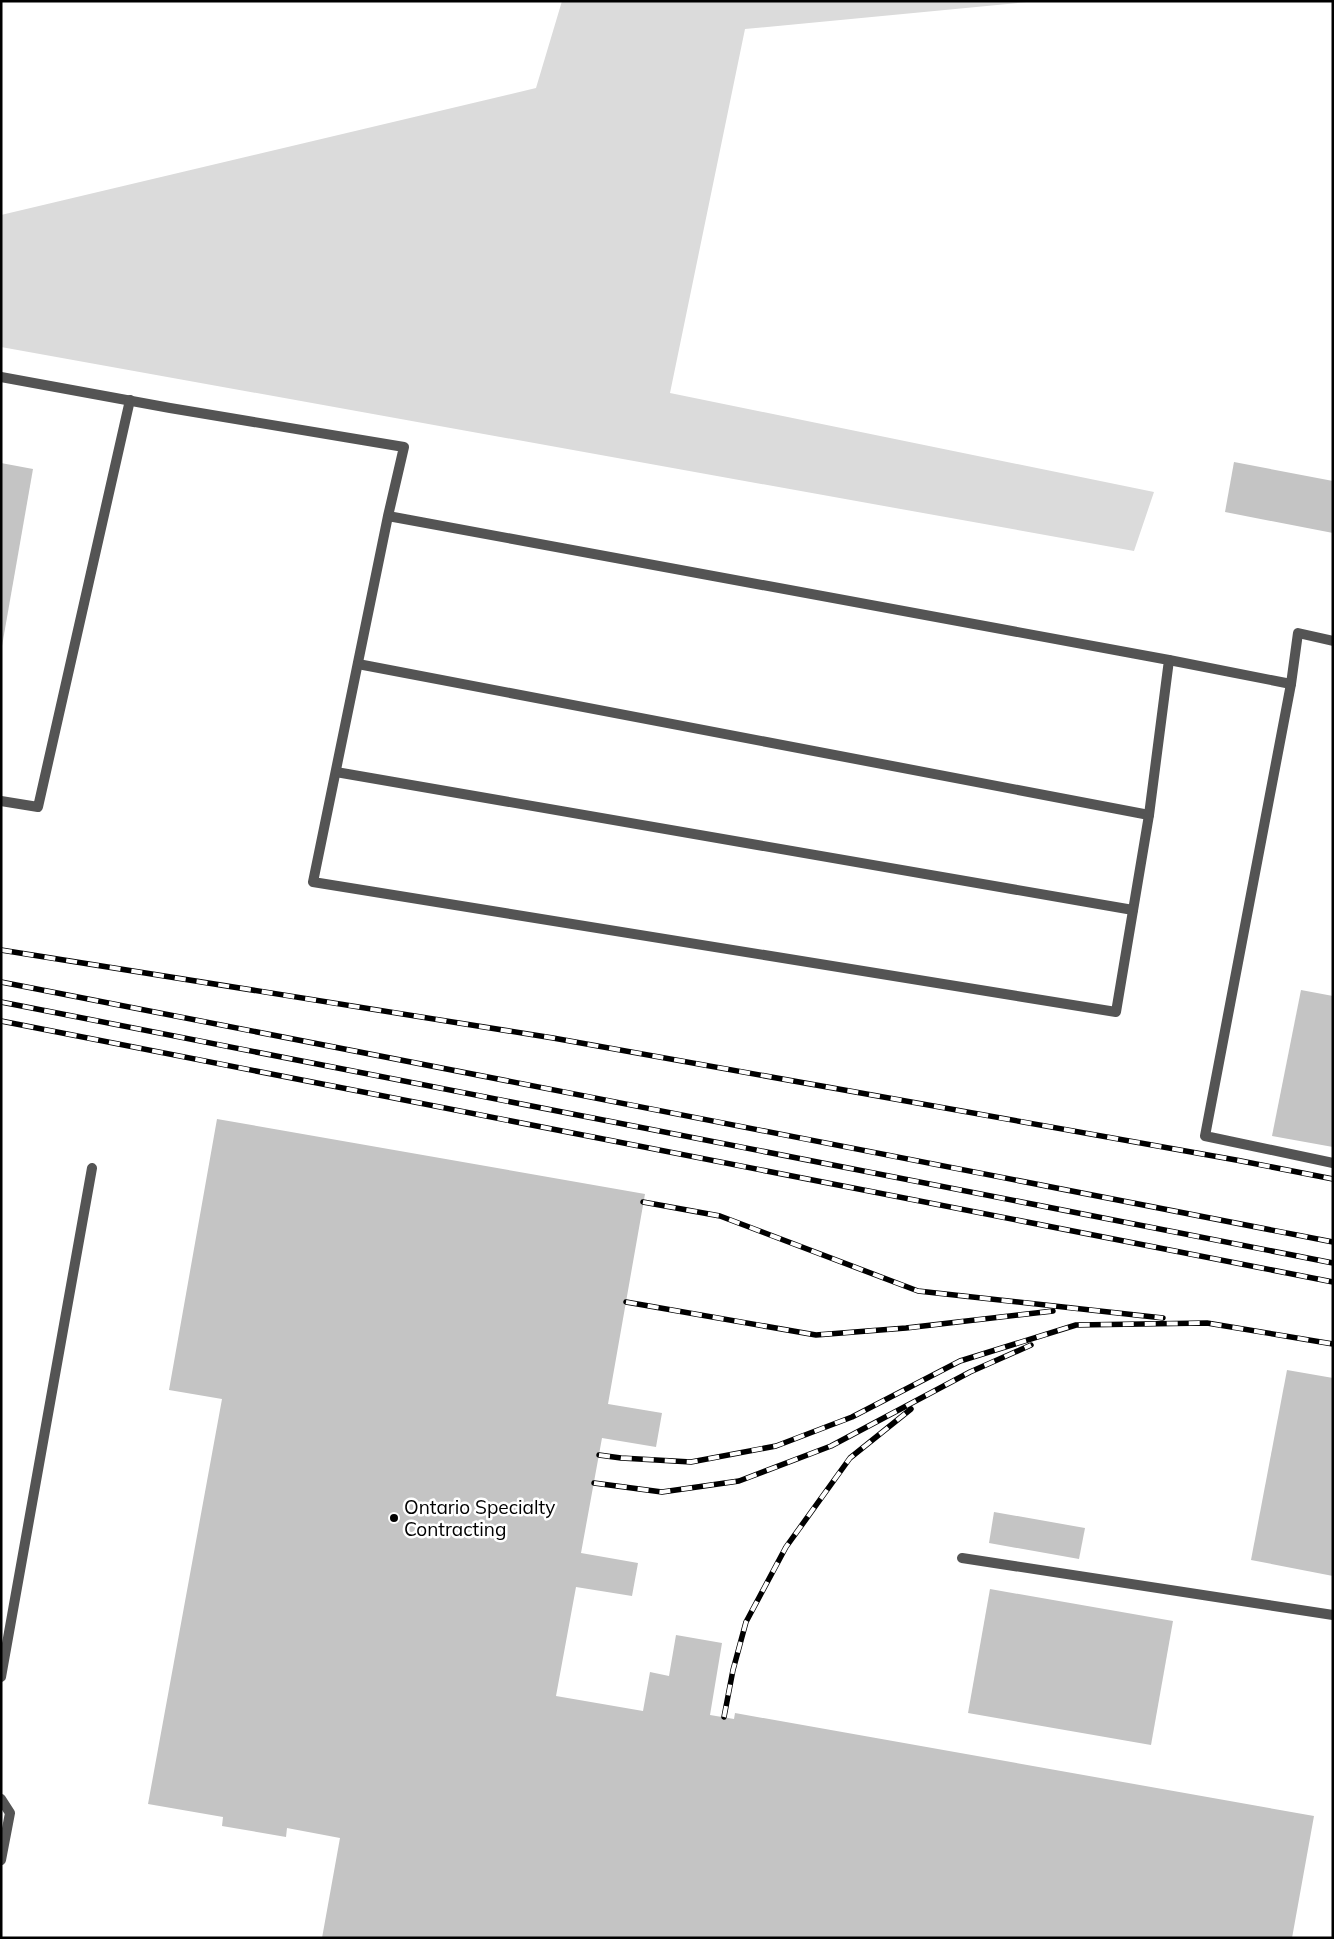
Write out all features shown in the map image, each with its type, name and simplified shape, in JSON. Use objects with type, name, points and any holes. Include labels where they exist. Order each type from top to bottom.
[{"type":"lane","points":[[1,377],[404,447],[388,516],[314,882],[1116,1012],[1149,815],[1169,660]]},
{"type":"lane","points":[[1,801],[38,807],[130,400]]},
{"type":"lane","points":[[388,516],[1291,684]]},
{"type":"lane","points":[[1333,641],[1298,633],[1291,684],[1205,1136],[1333,1163]]},
{"type":"lane","points":[[358,664],[1149,815]]},
{"type":"lane","points":[[336,772],[1133,910]]},
{"type":"lane","points":[[1,1677],[92,1168]]},
{"type":"lane","points":[[962,1558],[1333,1615]]},
{"type":"lane","points":[[1,1799],[10,1813],[1,1860]]},
{"type":"shaded area","points":[[562,1],[1038,1],[745,29],[670,393],[1154,492],[1134,551],[1,347],[1,215],[536,88]]},
{"type":"building","points":[[1234,462],[1333,481],[1333,533],[1225,512]]},
{"type":"building","points":[[1,463],[33,469],[2,646],[1,646]]},
{"type":"building","points":[[1301,990],[1333,996],[1333,1147],[1272,1136]]},
{"type":"building","name":"Ontario Specialty Contracting","points":[[217,1119],[645,1194],[608,1404],[662,1413],[656,1447],[602,1438],[581,1553],[638,1563],[632,1596],[576,1587],[556,1696],[643,1711],[650,1672],[669,1676],[676,1635],[722,1643],[710,1715],[734,1719],[735,1713],[1314,1816],[1292,1938],[322,1938],[340,1838],[287,1828],[286,1837],[222,1826],[223,1817],[148,1804],[222,1399],[169,1390]]},
{"type":"building","points":[[1287,1370],[1333,1378],[1333,1576],[1251,1560]]},
{"type":"building","points":[[994,1512],[1085,1528],[1079,1559],[989,1543]]},
{"type":"building","points":[[990,1589],[1173,1621],[1151,1745],[968,1713]]},
{"type":"railway","points":[[1,950],[553,1038],[1333,1179]]},
{"type":"railway","points":[[1,982],[1333,1242]]},
{"type":"railway","points":[[1,1002],[1333,1263]]},
{"type":"railway","points":[[1,1021],[1333,1282]]},
{"type":"railway","points":[[643,1202],[720,1216],[918,1291],[1163,1318]]},
{"type":"railway","points":[[626,1302],[816,1335],[906,1328],[1053,1311]]},
{"type":"railway","points":[[599,1455],[691,1462],[776,1446],[852,1417],[960,1361],[1076,1325],[1207,1323],[1333,1344]]},
{"type":"railway","points":[[594,1483],[662,1492],[739,1481],[831,1446],[970,1372],[1031,1345]]},
{"type":"railway","points":[[724,1717],[733,1670],[746,1622],[786,1547],[850,1458],[911,1409]]},
{"type":"place","name":"Ontario Specialty Contracting","points":[[394,1518]]}]
